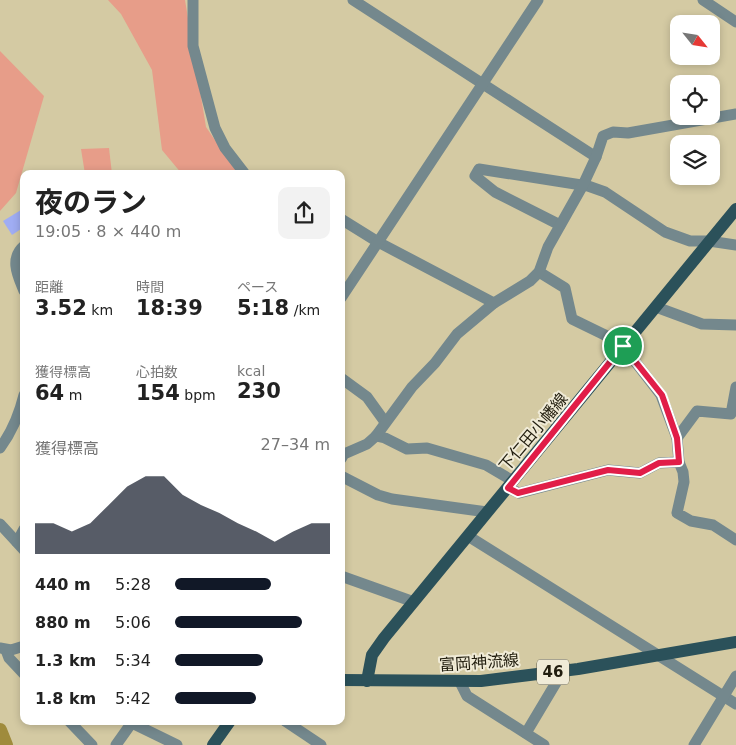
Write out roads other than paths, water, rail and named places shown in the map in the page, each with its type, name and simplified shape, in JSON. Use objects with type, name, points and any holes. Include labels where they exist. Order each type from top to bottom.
[{"type":"main road","name":"下仁田小幡線","points":[[368,681],[370,661],[375,649],[736,209]]},
{"type":"main road","name":"富岡神流線","points":[[345,680],[481,682],[659,656],[736,642]]},
{"type":"main road","points":[[213,745],[227,725]]},
{"type":"street","points":[[193,0],[192,46],[215,128],[225,148],[242,170]]},
{"type":"street","points":[[353,0],[596,157]]},
{"type":"street","points":[[345,292],[538,0]]},
{"type":"street","points":[[703,0],[736,22]]},
{"type":"street","points":[[345,454],[367,444],[376,436],[412,387],[435,363],[457,334],[494,303],[530,281],[539,272],[548,248],[583,185],[596,157],[602,136],[613,132],[628,133],[736,114]]},
{"type":"street","points":[[560,226],[495,192],[475,176],[479,170],[583,185],[605,192],[665,232],[690,241],[709,241],[736,245]]},
{"type":"street","points":[[345,221],[378,242],[494,303]]},
{"type":"street","points":[[20,252],[16,258],[16,272],[20,282]]},
{"type":"street","points":[[539,272],[565,288],[572,318],[623,346],[662,395],[677,438],[679,462],[684,472],[684,482],[677,513],[691,521],[712,525],[736,540]]},
{"type":"street","points":[[656,307],[702,324],[736,325]]},
{"type":"street","points":[[345,381],[367,397],[385,422]]},
{"type":"street","points":[[677,438],[697,410],[731,414],[736,388]]},
{"type":"street","points":[[0,447],[14,426],[20,410]]},
{"type":"street","points":[[376,436],[385,438],[407,449],[427,448],[486,466],[510,484],[518,493],[608,470],[640,473],[659,463],[679,462]]},
{"type":"street","points":[[345,478],[378,495],[392,499],[487,512]]},
{"type":"street","points":[[0,524],[20,546]]},
{"type":"street","points":[[468,536],[736,704]]},
{"type":"street","points":[[345,577],[414,602]]},
{"type":"street","points":[[3,649],[11,650],[20,647]]},
{"type":"street","points":[[3,649],[20,669]]},
{"type":"street","points":[[527,738],[563,671]]},
{"type":"street","points":[[694,745],[736,676]]},
{"type":"street","points":[[460,682],[466,696],[527,738],[544,745]]},
{"type":"street","points":[[72,725],[92,745]]},
{"type":"street","points":[[116,745],[130,725]]},
{"type":"street","points":[[138,725],[177,745]]},
{"type":"street","points":[[291,725],[320,745]]},
{"type":"waterway","points":[[0,730],[6,745]]}]
